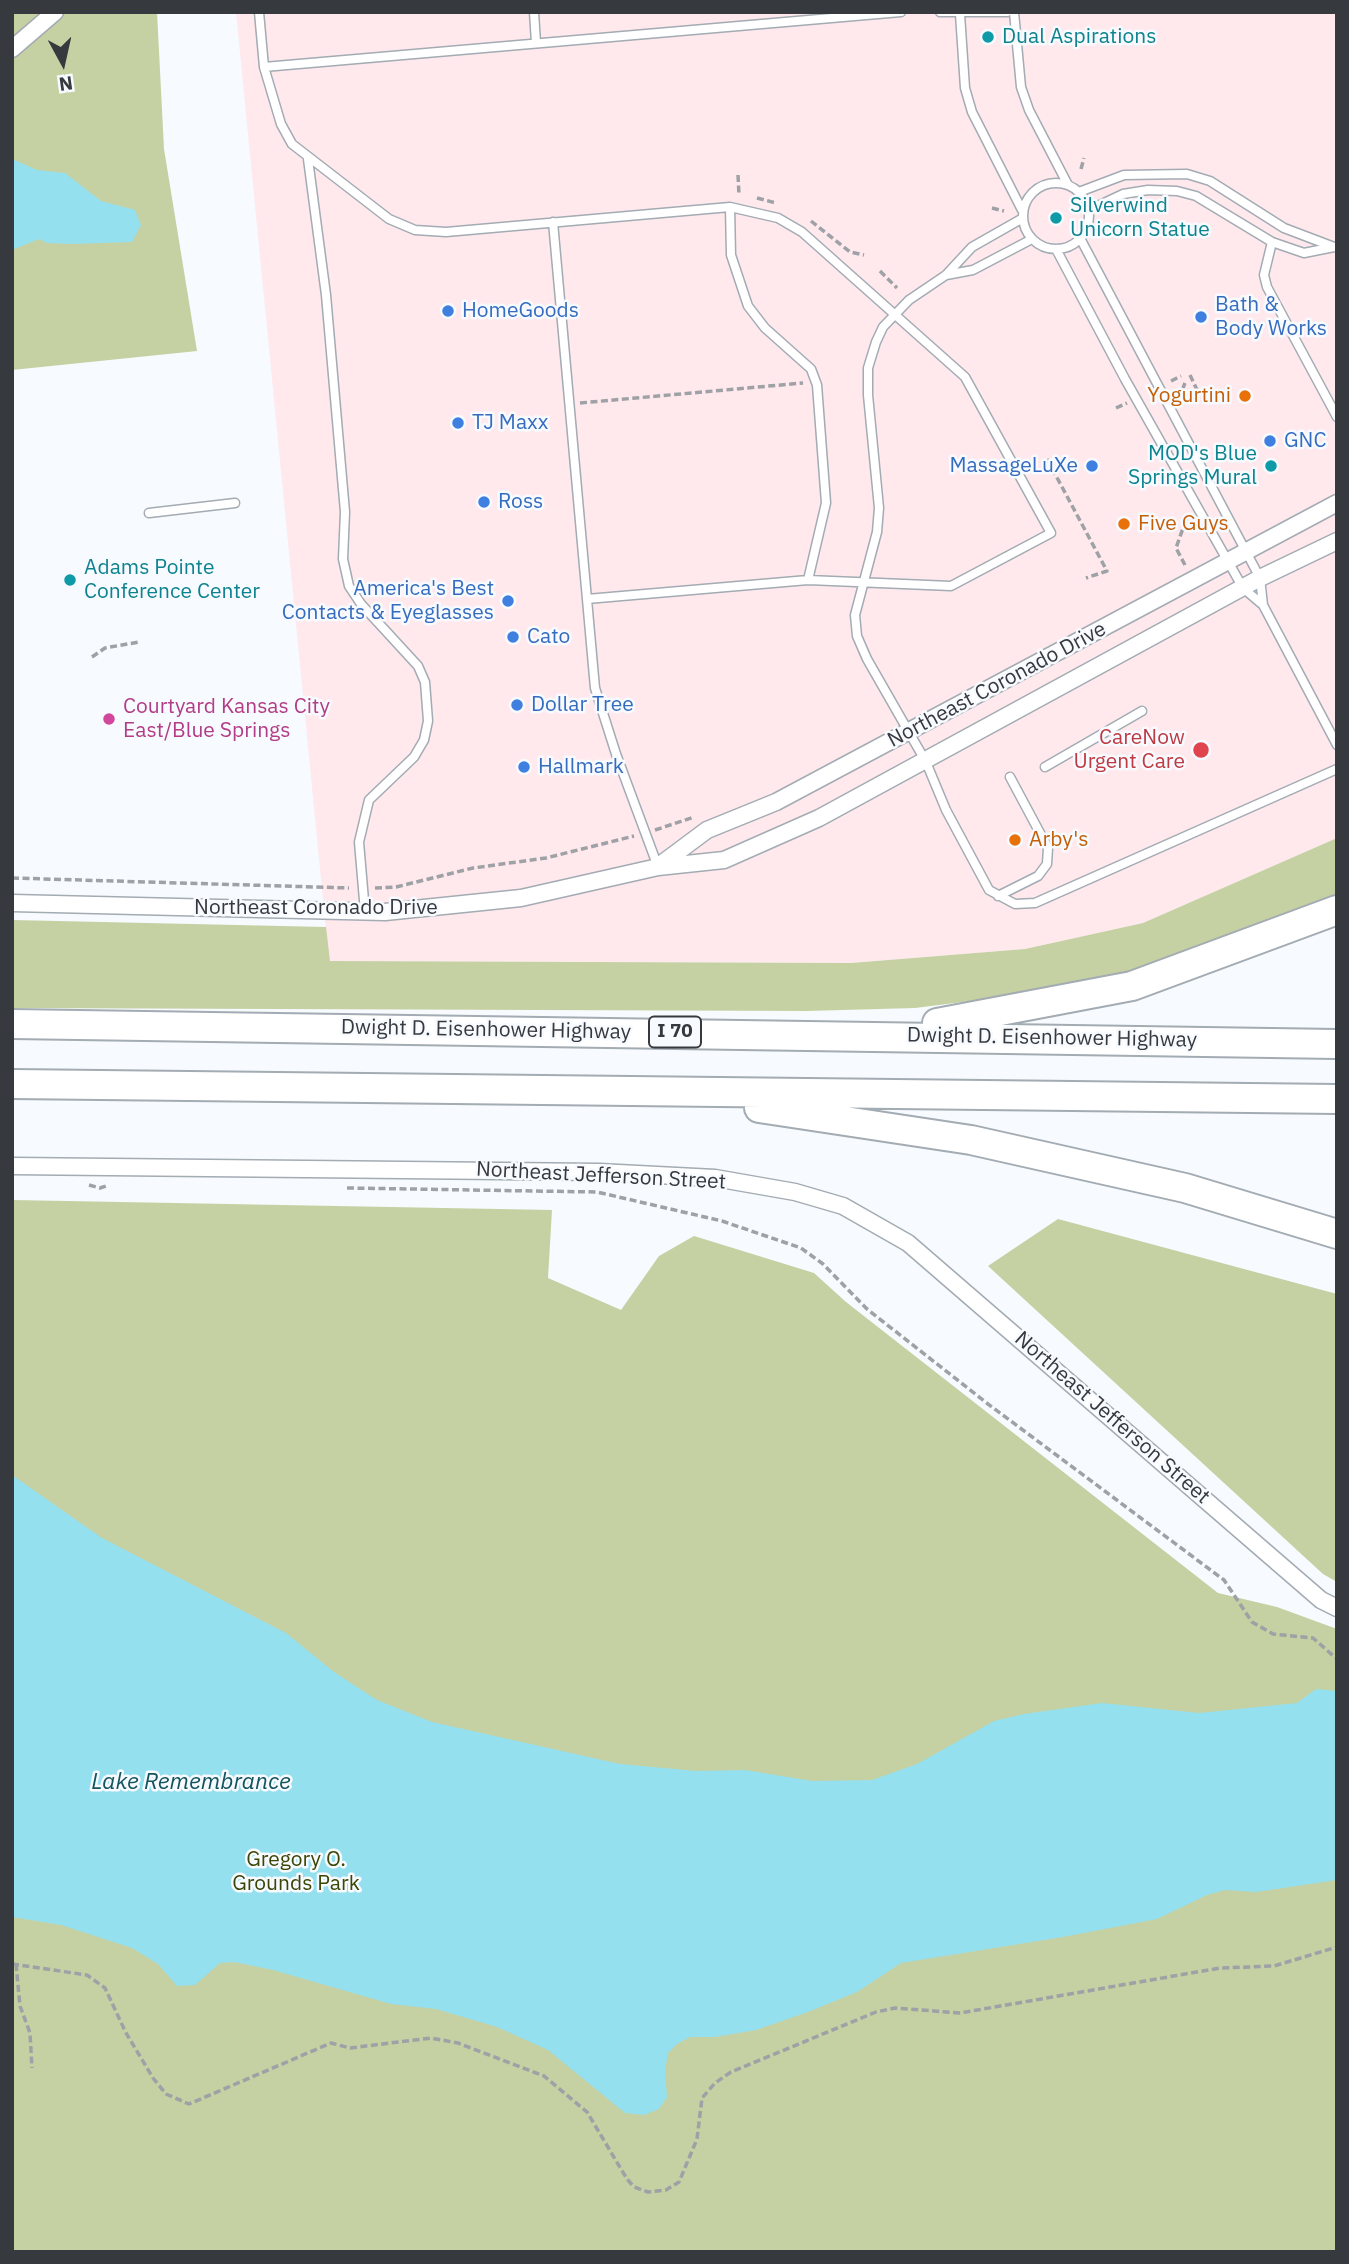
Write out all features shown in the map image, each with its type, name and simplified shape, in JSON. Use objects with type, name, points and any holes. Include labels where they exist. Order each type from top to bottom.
[{"type":"highway","points":[[877,1035],[1132,986],[1337,911]]},
{"type":"highway","name":"Dwight D. Eisenhower Highway","points":[[12,1024],[1337,1044]]},
{"type":"highway","points":[[12,1084],[1337,1099]]},
{"type":"highway","points":[[659,1093],[971,1140],[1185,1188],[1337,1234]]},
{"type":"street","points":[[12,49],[55,12]]},
{"type":"street","name":"Northeast Coronado Drive","points":[[658,867],[708,830],[776,802],[1337,503]]},
{"type":"street","name":"Northeast Coronado Drive","points":[[12,903],[365,912],[457,907],[521,898],[658,867],[724,860],[819,818],[1260,578],[1337,541]]},
{"type":"street","name":"Northeast Jefferson Street","points":[[12,1166],[599,1172],[715,1178],[795,1192],[843,1206],[908,1243],[1321,1600],[1337,1608]]},
{"type":"lane","points":[[259,12],[264,67],[281,124],[292,144],[308,159],[390,219],[415,230],[446,232],[730,207],[766,214],[802,232],[965,377],[1051,533],[951,586],[808,580],[587,599]]},
{"type":"lane","points":[[534,12],[536,43]]},
{"type":"lane","points":[[264,67],[901,12]]},
{"type":"lane","points":[[940,12],[1007,12]]},
{"type":"lane","points":[[960,14],[965,88],[972,112],[1032,239],[1047,248],[1056,249],[1073,244],[1080,238],[1089,220],[1089,210],[1079,192],[1068,185],[1029,110],[1021,88],[1014,12]]},
{"type":"lane","points":[[308,159],[326,295],[342,471],[345,512],[343,559],[349,586],[373,620],[418,666],[425,682],[428,721],[424,740],[414,757],[369,800],[360,828],[365,912]]},
{"type":"lane","points":[[1079,192],[1124,175],[1187,173],[1210,181],[1284,228],[1335,247]]},
{"type":"lane","points":[[1068,185],[1043,185],[1028,197],[1022,214],[972,247],[947,275],[909,300],[895,314],[876,342],[868,368],[868,395],[879,508],[877,532],[855,615],[857,636],[926,762],[946,810],[989,890],[1014,904],[1035,903],[1337,769]]},
{"type":"lane","points":[[1089,210],[1123,194],[1148,190],[1177,191],[1196,196],[1272,242],[1304,253],[1335,247]]},
{"type":"lane","points":[[730,207],[731,255],[748,306],[765,328],[811,369],[817,385],[826,503],[808,580]]},
{"type":"lane","points":[[553,222],[598,702],[658,867]]},
{"type":"lane","points":[[1080,238],[1247,552],[1260,578],[1263,605],[1337,745]]},
{"type":"lane","points":[[947,275],[973,271],[1032,239]]},
{"type":"lane","points":[[1272,242],[1264,275],[1266,287],[1337,417]]},
{"type":"lane","points":[[1056,249],[1243,588],[1263,605]]},
{"type":"lane","points":[[149,513],[235,503]]},
{"type":"lane","points":[[1045,767],[1142,711]]},
{"type":"lane","points":[[998,896],[1038,876],[1047,864],[1048,848],[1010,777]]},
{"type":"path","points":[[1082,169],[1084,158]]},
{"type":"path","points":[[992,208],[1004,211]]},
{"type":"path","points":[[880,271],[897,288]]},
{"type":"path","points":[[1190,375],[1198,392],[1192,396]]},
{"type":"path","points":[[1166,384],[1181,376]]},
{"type":"path","points":[[569,404],[806,383]]},
{"type":"path","points":[[1178,401],[1185,383]]},
{"type":"path","points":[[1116,408],[1129,402]]},
{"type":"path","points":[[1047,459],[1107,571],[1086,578]]},
{"type":"path","points":[[1185,566],[1176,548],[1191,509]]},
{"type":"path","points":[[92,657],[105,648],[139,642]]},
{"type":"path","points":[[673,826],[696,816]]},
{"type":"path","points":[[396,887],[473,868],[546,858],[631,837]]},
{"type":"path","points":[[12,878],[339,888]]},
{"type":"path","points":[[85,1184],[100,1188],[113,1184]]},
{"type":"path","points":[[339,1188],[597,1192],[722,1221],[801,1248],[823,1264],[867,1309],[1224,1580],[1252,1622],[1273,1633],[1312,1638],[1337,1659]]},
{"type":"path","points":[[33,2068],[30,2033],[20,2006],[14,1964],[87,1975],[105,1988],[126,2034],[153,2078],[166,2094],[189,2104],[206,2099],[331,2043],[350,2048],[431,2038],[458,2043],[544,2076],[587,2112],[634,2187],[648,2192],[660,2192],[679,2182],[689,2164],[697,2139],[702,2098],[715,2083],[731,2072],[876,2012],[895,2008],[960,2013],[1220,1968],[1274,1966],[1337,1947]]},
{"type":"path","points":[[293,2060],[296,2065]]},
{"type":"shaded area","points":[[236,12],[1337,12],[1337,838],[1143,923],[1025,949],[851,963],[329,961]]},
{"type":"green space","points":[[12,12],[157,12],[164,149],[197,351],[12,370]]},
{"type":"green space","points":[[1337,838],[1337,897],[1214,946],[1115,976],[1034,993],[915,1008],[806,1011],[12,1008],[12,920],[326,927],[330,961],[851,963],[1025,949],[1143,923]]},
{"type":"green space","name":"Gregory O. Grounds Park","points":[[12,1200],[552,1210],[548,1278],[621,1310],[659,1256],[694,1236],[814,1273],[846,1302],[1218,1593],[1277,1607],[1337,1629],[1337,2252],[12,2252]]},
{"type":"green space","points":[[1058,1219],[1337,1294],[1337,1582],[1323,1574],[988,1266]]},
{"type":"water","points":[[12,159],[37,170],[65,173],[101,201],[135,210],[141,225],[132,242],[73,244],[47,243],[39,239],[12,250]]},
{"type":"water","name":"Lake Remembrance","points":[[12,1475],[102,1538],[286,1633],[334,1672],[377,1700],[432,1722],[620,1764],[696,1771],[745,1770],[812,1781],[872,1780],[917,1764],[994,1721],[1024,1714],[1102,1703],[1199,1713],[1297,1703],[1316,1689],[1337,1691],[1337,1880],[1256,1892],[1225,1890],[1207,1895],[1157,1919],[901,1963],[857,1992],[808,2012],[756,2030],[715,2037],[690,2037],[677,2044],[668,2053],[665,2071],[667,2097],[659,2109],[644,2115],[625,2113],[548,2050],[497,2027],[436,2009],[391,2004],[273,1970],[234,1962],[220,1963],[195,1985],[177,1986],[158,1964],[132,1948],[61,1925],[12,1917]]},
{"type":"place","name":"Dual Aspirations","points":[[988,37]]},
{"type":"place","name":"Silverwind Unicorn Statue","points":[[1056,218]]},
{"type":"place","name":"HomeGoods","points":[[448,311]]},
{"type":"place","name":"Bath & Body Works","points":[[1201,317]]},
{"type":"place","name":"Yogurtini","points":[[1245,396]]},
{"type":"place","name":"TJ Maxx","points":[[458,423]]},
{"type":"place","name":"GNC","points":[[1270,441]]},
{"type":"place","name":"MassageLuXe","points":[[1092,466]]},
{"type":"place","name":"MOD's Blue Springs Mural","points":[[1271,466]]},
{"type":"place","name":"Ross","points":[[484,502]]},
{"type":"place","name":"Five Guys","points":[[1124,524]]},
{"type":"place","name":"Adams Pointe Conference Center","points":[[70,580]]},
{"type":"place","name":"America's Best Contacts & Eyeglasses","points":[[508,601]]},
{"type":"place","name":"Cato","points":[[513,637]]},
{"type":"place","name":"Dollar Tree","points":[[517,705]]},
{"type":"place","name":"Courtyard Kansas City East/Blue Springs","points":[[109,719]]},
{"type":"place","name":"CareNow Urgent Care","points":[[1201,750]]},
{"type":"place","name":"Hallmark","points":[[524,767]]},
{"type":"place","name":"Arby's","points":[[1015,840]]}]
